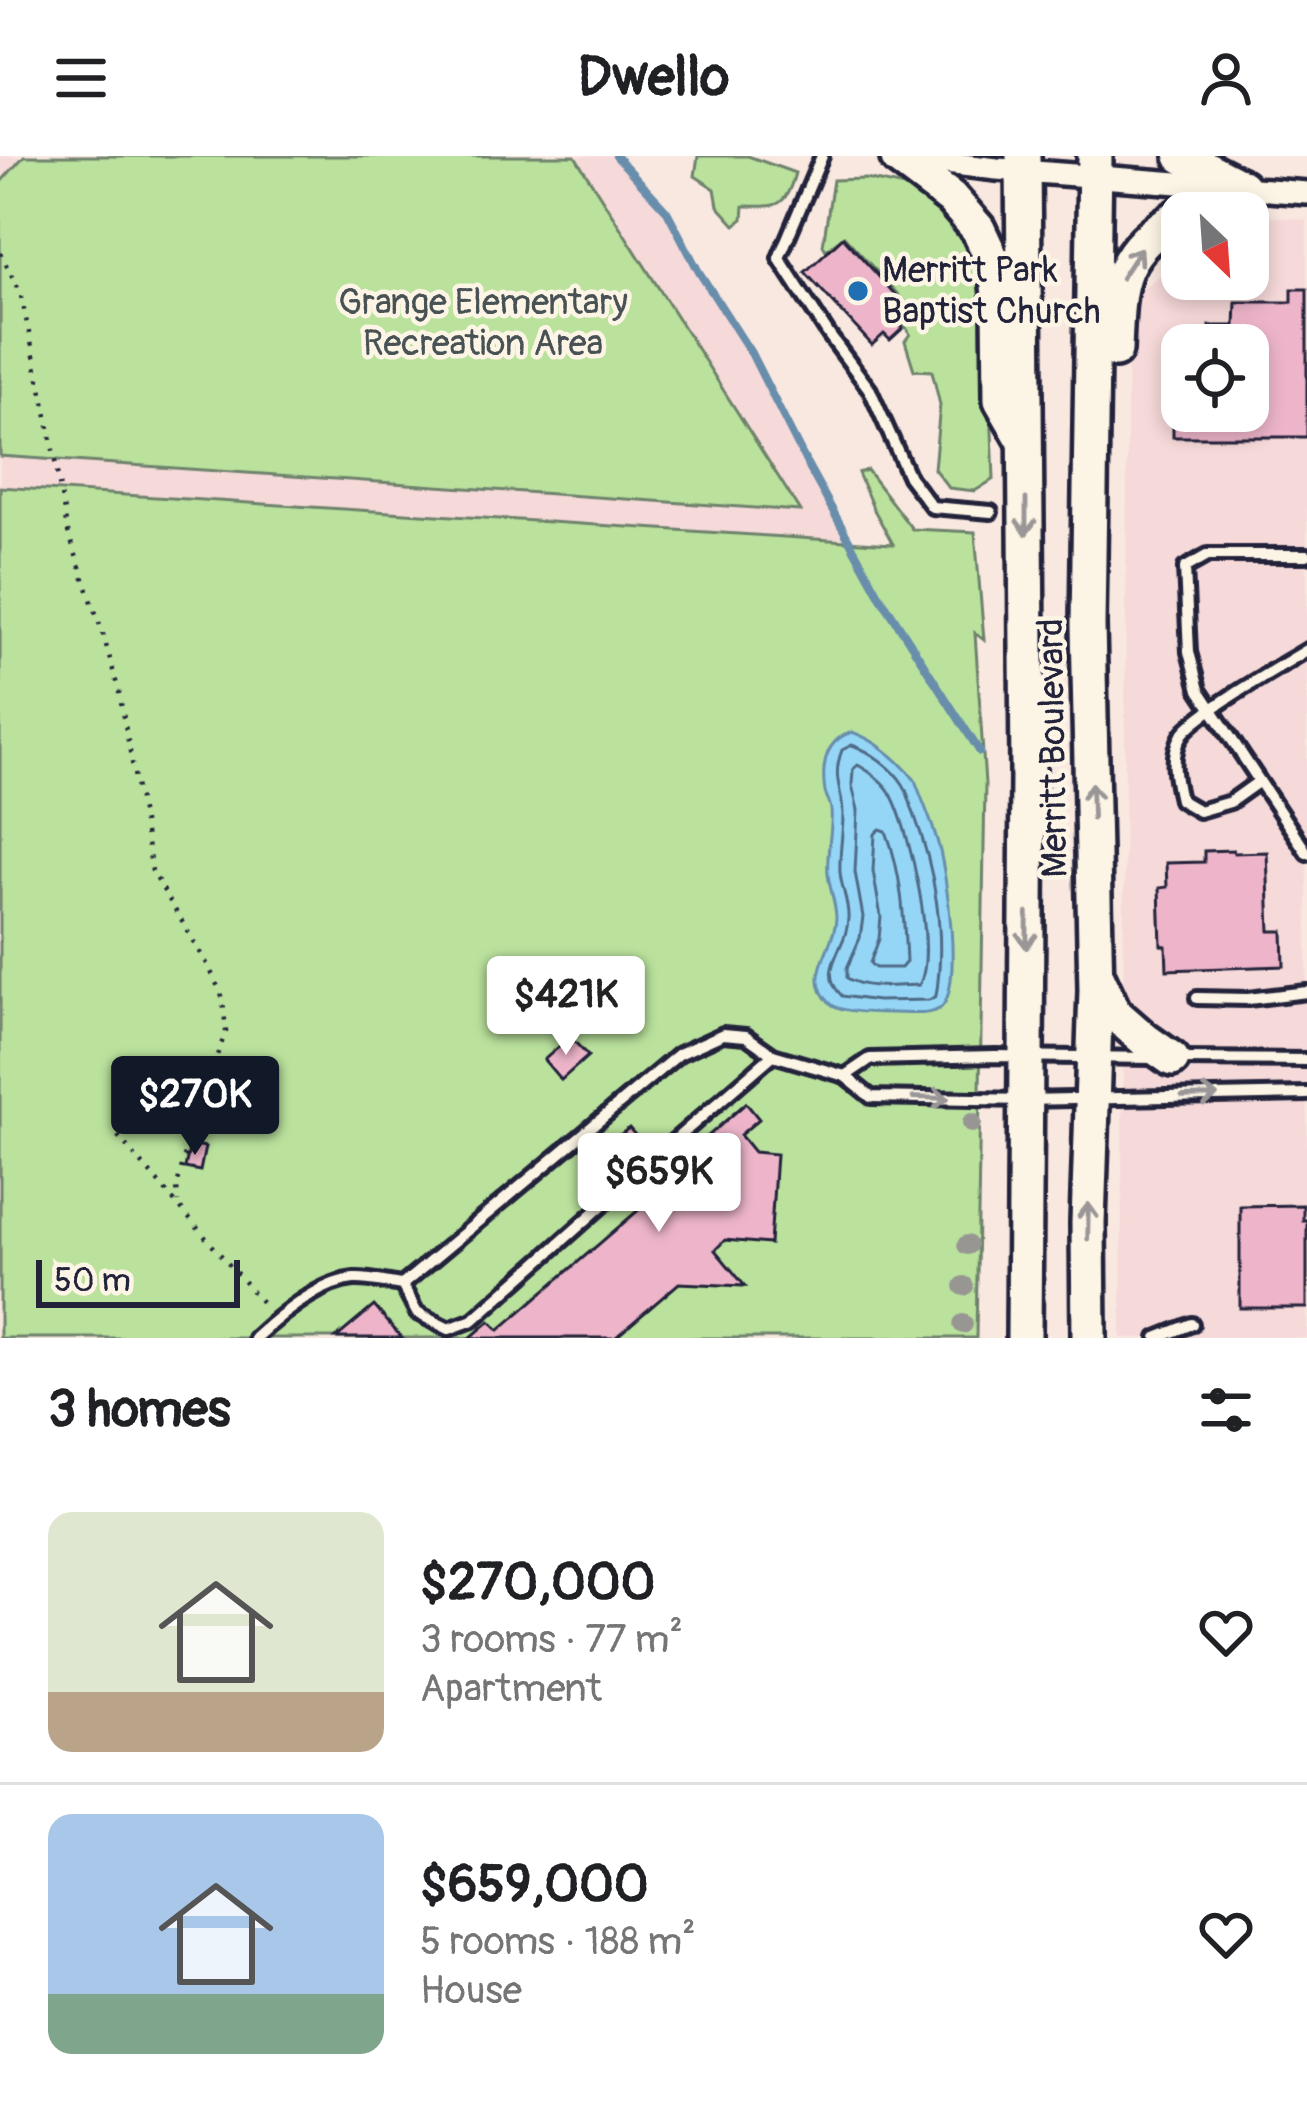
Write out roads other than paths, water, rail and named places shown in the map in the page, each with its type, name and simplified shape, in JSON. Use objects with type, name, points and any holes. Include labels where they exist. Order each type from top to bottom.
[{"type":"main road","points":[[1182,156],[1242,187]]},
{"type":"main road","points":[[894,157],[951,198],[978,229],[996,268],[1001,400],[1025,441]]},
{"type":"main road","name":"Merritt Boulevard","points":[[1023,163],[1028,772],[1024,1338]]},
{"type":"main road","name":"Merritt Boulevard","points":[[1088,1338],[1096,974],[1088,625],[1095,166]]},
{"type":"main road","points":[[1231,192],[1242,187]]},
{"type":"main road","points":[[1088,625],[1113,529],[1120,283],[1135,254],[1161,230]]},
{"type":"main road","points":[[1096,974],[1114,1012],[1172,1059]]},
{"type":"street","points":[[894,157],[1095,166],[1307,193]]},
{"type":"lane","points":[[822,156],[779,258],[870,390],[908,477],[932,507],[991,512]]},
{"type":"lane","points":[[1307,555],[1208,556],[1185,568],[1189,652],[1199,690],[1307,853]]},
{"type":"lane","points":[[1258,782],[1230,802],[1199,811],[1180,800],[1173,772],[1182,735],[1212,710],[1307,650]]},
{"type":"lane","points":[[1197,998],[1248,999],[1307,992]]},
{"type":"lane","points":[[255,1338],[301,1301],[352,1279],[402,1286],[679,1054],[723,1034],[746,1036],[773,1055],[845,1076],[871,1097],[1094,1100],[1307,1094]]},
{"type":"lane","points":[[654,1158],[773,1055]]},
{"type":"lane","points":[[845,1076],[870,1059],[1307,1060]]},
{"type":"lane","points":[[402,1286],[417,1313],[449,1329],[473,1319],[624,1186]]},
{"type":"lane","points":[[1157,1338],[1192,1324]]},
{"type":"water","points":[[852,732],[886,752],[915,780],[937,840],[952,956],[947,998],[934,1011],[843,1009],[831,1004],[819,983],[836,918],[828,873],[831,807],[825,792],[825,763],[836,741]]},
{"type":"waterway","points":[[616,156],[667,211],[751,353],[880,596],[980,752]]},
{"type":"place","name":"Merritt Park Baptist Church","points":[[858,291]]},
{"type":"park label","name":"Grange Elementary Recreation Area","points":[[483,322]]}]
